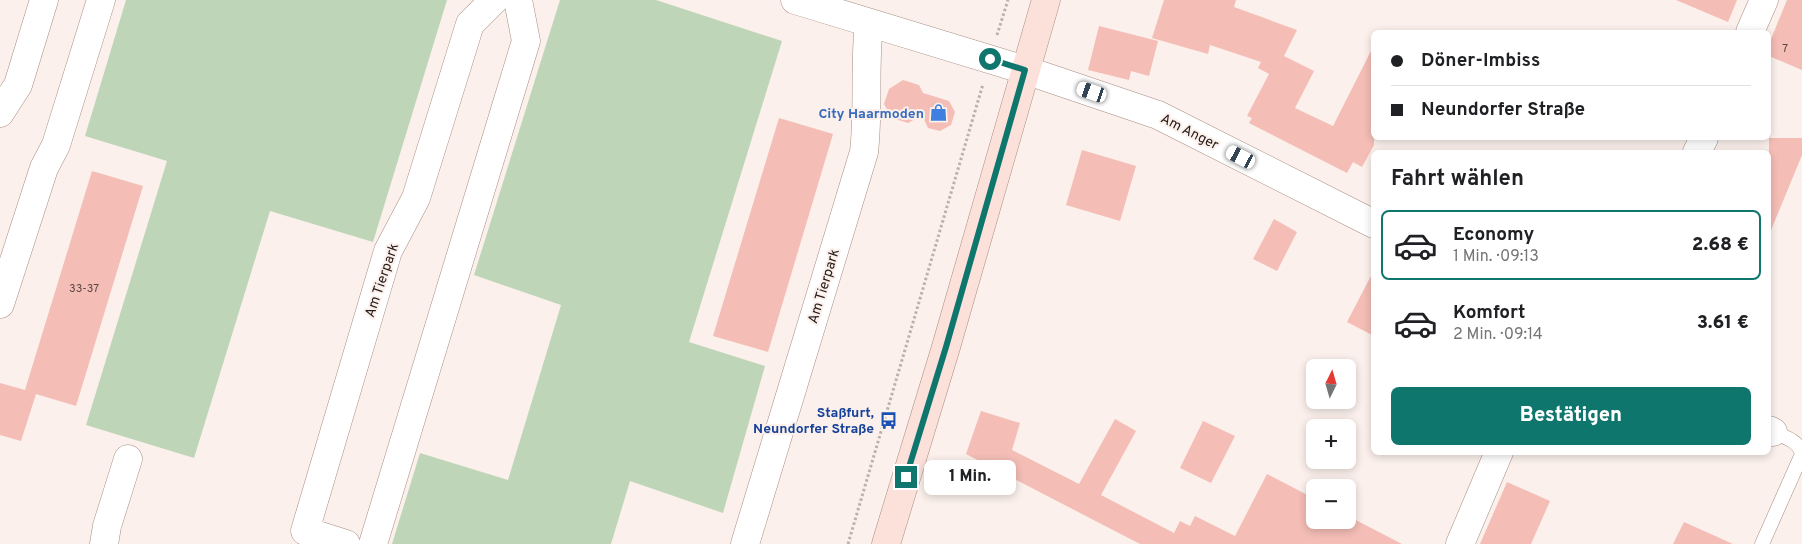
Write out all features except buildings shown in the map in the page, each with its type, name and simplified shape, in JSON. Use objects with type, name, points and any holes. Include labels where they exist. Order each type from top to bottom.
[{"type":"main road","points":[[886,544],[944,354],[1046,0]]},
{"type":"street","points":[[0,113],[18,85],[44,0]]},
{"type":"street","points":[[0,304],[44,168],[56,145],[100,0]]},
{"type":"street","name":"Am Tierpark","points":[[346,544],[305,531],[388,251],[416,198],[470,24],[494,0]]},
{"type":"street","points":[[373,544],[526,41],[518,0]]},
{"type":"street","points":[[795,0],[1025,70]]},
{"type":"street","points":[[1751,30],[1764,0]]},
{"type":"street","name":"Am Tierpark","points":[[745,544],[864,152],[866,129],[865,57],[869,23]]},
{"type":"street","name":"Am Anger","points":[[1025,70],[1158,115],[1371,222]]},
{"type":"street","points":[[1460,544],[1498,455]]},
{"type":"street","points":[[104,544],[106,526],[128,459]]},
{"type":"lane","points":[[1762,544],[1802,454],[1795,442],[1771,431]]},
{"type":"path","points":[[848,544],[1008,0]]},
{"type":"green space","points":[[126,0],[447,0],[373,242],[270,211],[194,458],[86,425],[167,161],[85,136]]},
{"type":"green space","points":[[560,0],[656,0],[782,41],[689,342],[765,366],[723,513],[630,481],[611,544],[392,544],[420,453],[508,480],[561,305],[474,275]]},
{"type":"place","name":"City Haarmoden","points":[[938,113]]},
{"type":"place","name":"Staßfurt, Neundorfer Straße","points":[[888,420]]},
{"type":"route","points":[[906,477],[946,347],[1025,70],[990,59]]}]
